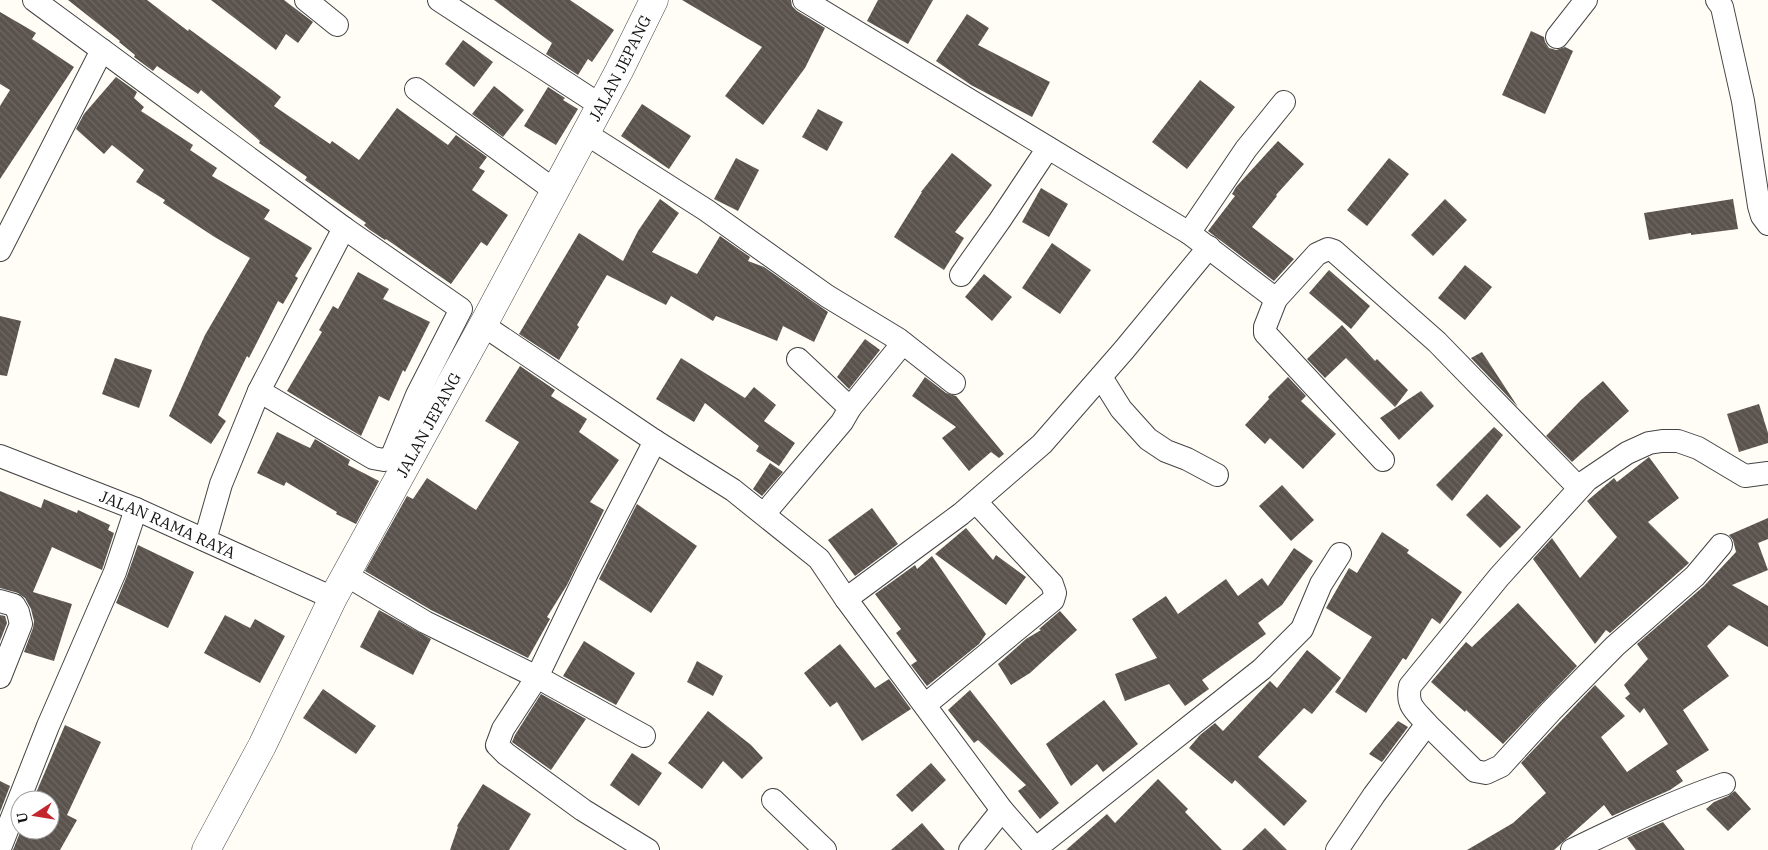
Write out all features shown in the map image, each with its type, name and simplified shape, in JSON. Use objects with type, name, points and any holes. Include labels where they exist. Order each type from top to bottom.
[{"type":"street","points":[[34,0],[344,228],[461,309],[417,396],[392,456],[384,460],[373,458],[259,391]]},
{"type":"street","points":[[306,0],[337,25]]},
{"type":"street","points":[[439,0],[600,104]]},
{"type":"street","name":"JALAN JEPANG","points":[[206,850],[262,746],[333,598],[483,326],[654,0]]},
{"type":"street","points":[[804,0],[1189,233],[1276,299]]},
{"type":"street","points":[[1558,37],[1586,0]]},
{"type":"street","points":[[1717,0],[1722,7],[1743,101],[1759,206],[1762,216],[1768,224]]},
{"type":"street","points":[[0,250],[102,50]]},
{"type":"street","points":[[416,89],[554,190]]},
{"type":"street","points":[[1189,233],[1246,149],[1284,102]]},
{"type":"street","points":[[585,133],[706,210],[827,296],[903,343],[954,383]]},
{"type":"street","points":[[960,275],[1000,220],[1048,148]]},
{"type":"street","points":[[195,535],[221,484],[259,391],[344,228]]},
{"type":"street","points":[[846,598],[961,514],[1042,444],[1101,377],[1209,247]]},
{"type":"street","points":[[1383,460],[1265,333],[1265,327],[1276,299],[1317,254],[1328,249],[1334,251],[1437,342],[1579,488]]},
{"type":"street","points":[[483,326],[655,441],[733,490],[819,559],[1002,810],[1036,849],[1262,669],[1302,629],[1321,584],[1340,554]]},
{"type":"street","points":[[764,514],[842,422],[850,408],[903,343]]},
{"type":"street","points":[[798,359],[850,408]]},
{"type":"street","points":[[1101,377],[1121,409],[1148,439],[1166,451],[1187,459],[1216,475]]},
{"type":"street","points":[[648,850],[583,810],[506,754],[497,745],[503,729],[537,677],[588,571],[655,441]]},
{"type":"street","points":[[1721,544],[1696,576],[1615,646],[1552,710],[1501,766],[1486,773],[1475,772],[1427,724],[1411,705],[1408,697],[1410,686],[1499,577],[1587,480],[1627,454],[1649,443],[1678,441],[1698,448],[1745,476],[1768,473]]},
{"type":"street","name":"JALAN RAMA RAYA","points":[[0,456],[136,509],[333,598]]},
{"type":"street","points":[[925,705],[1053,600],[1055,593],[1052,584],[976,502]]},
{"type":"street","points":[[0,848],[48,726],[115,572],[136,509]]},
{"type":"street","points":[[346,575],[424,622],[537,677],[644,736]]},
{"type":"street","points":[[0,601],[14,605],[21,624],[0,677]]},
{"type":"street","points":[[1337,850],[1374,795],[1427,724]]},
{"type":"street","points":[[1572,850],[1640,817],[1724,784]]},
{"type":"street","points":[[773,800],[825,850]]},
{"type":"street","points":[[970,850],[1002,810]]},
{"type":"building","points":[[68,0],[147,0],[281,97],[274,106],[330,144],[332,141],[359,160],[397,108],[448,145],[456,135],[487,157],[479,168],[485,171],[472,190],[508,215],[487,246],[481,242],[451,284],[370,230],[364,225],[366,223],[305,180],[307,177],[259,143],[260,141],[201,90],[198,94],[157,66],[153,71],[134,57],[135,55],[120,41]]},
{"type":"building","points":[[211,0],[284,0],[313,22],[298,43],[286,34],[276,50]]},
{"type":"building","points":[[494,0],[570,0],[614,30],[592,62],[588,59],[578,75],[546,54],[552,43]]},
{"type":"building","points":[[682,0],[791,0],[792,6],[797,11],[825,28],[805,68],[763,125],[725,96],[762,47]]},
{"type":"building","points":[[878,0],[933,0],[908,44],[867,21]]},
{"type":"building","points":[[0,12],[36,33],[32,39],[74,67],[0,179],[0,106],[10,90],[0,84]]},
{"type":"building","points":[[967,14],[989,28],[978,45],[1050,82],[1032,117],[971,85],[936,61]]},
{"type":"building","points":[[1531,31],[1544,37],[1549,48],[1556,50],[1565,47],[1573,51],[1545,114],[1502,95]]},
{"type":"building","points":[[463,40],[493,62],[474,87],[445,64]]},
{"type":"building","points":[[116,77],[137,92],[134,98],[144,107],[141,111],[193,145],[190,150],[217,168],[212,176],[270,210],[264,219],[312,248],[295,276],[298,278],[283,304],[278,301],[249,358],[247,356],[218,415],[226,421],[211,444],[169,416],[205,335],[250,258],[163,203],[165,200],[136,182],[144,170],[112,145],[104,154],[76,129],[84,114]]},
{"type":"building","points":[[1200,80],[1235,107],[1187,169],[1152,142]]},
{"type":"building","points":[[494,86],[524,110],[503,137],[472,114]]},
{"type":"building","points":[[548,87],[565,98],[563,100],[578,109],[556,145],[524,126]]},
{"type":"building","points":[[642,104],[691,136],[669,169],[621,136]]},
{"type":"building","points":[[818,109],[843,122],[827,151],[802,137]]},
{"type":"building","points":[[1278,141],[1304,164],[1276,195],[1252,227],[1294,259],[1274,281],[1208,231],[1235,196],[1232,194],[1236,187]]},
{"type":"building","points":[[952,153],[992,185],[955,232],[964,238],[944,270],[894,237],[921,192]]},
{"type":"building","points":[[736,158],[759,170],[738,211],[714,199]]},
{"type":"building","points":[[1389,158],[1409,174],[1367,226],[1347,210]]},
{"type":"building","points":[[1041,188],[1068,204],[1049,237],[1022,222]]},
{"type":"building","points":[[660,199],[679,213],[652,252],[697,274],[720,236],[750,257],[748,261],[764,267],[828,312],[814,342],[783,326],[777,341],[716,316],[713,321],[671,296],[666,305],[607,275],[577,325],[579,327],[559,360],[519,334],[579,233],[623,261],[638,231]]},
{"type":"building","points":[[1445,199],[1467,220],[1433,256],[1411,235]]},
{"type":"building","points":[[1733,199],[1738,229],[1691,235],[1691,233],[1649,240],[1644,213]]},
{"type":"building","points":[[1052,243],[1091,270],[1060,314],[1022,288]]},
{"type":"building","points":[[1465,265],[1492,287],[1465,320],[1438,298]]},
{"type":"building","points":[[1329,270],[1370,306],[1351,329],[1309,293]]},
{"type":"building","points":[[358,272],[389,289],[383,299],[430,322],[405,372],[403,370],[389,401],[379,396],[361,436],[287,391],[322,332],[319,330],[333,306],[338,309]]},
{"type":"building","points":[[984,274],[1012,297],[992,321],[965,297]]},
{"type":"building","points":[[0,316],[21,321],[7,376],[0,375]]},
{"type":"building","points":[[1342,325],[1375,361],[1377,359],[1408,390],[1395,407],[1346,358],[1325,378],[1307,359]]},
{"type":"building","points":[[865,339],[880,350],[849,389],[837,377]]},
{"type":"building","points":[[1482,352],[1518,407],[1471,358]]},
{"type":"building","points":[[115,358],[152,370],[139,408],[102,394]]},
{"type":"building","points":[[681,358],[745,398],[754,387],[776,405],[764,421],[795,443],[779,466],[756,451],[759,446],[705,403],[694,422],[656,399]]},
{"type":"building","points":[[520,366],[555,390],[551,396],[587,419],[579,432],[619,460],[590,502],[604,510],[567,585],[547,617],[550,619],[528,658],[431,610],[365,571],[407,496],[413,499],[427,478],[476,510],[519,442],[485,421]]},
{"type":"building","points":[[925,377],[946,393],[956,396],[1004,454],[999,458],[991,452],[969,471],[942,438],[956,427],[912,396]]},
{"type":"building","points":[[1288,377],[1306,396],[1301,401],[1336,434],[1303,469],[1270,438],[1265,444],[1245,425],[1269,399],[1268,397]]},
{"type":"building","points":[[1603,381],[1629,411],[1572,462],[1546,436],[1581,400]]},
{"type":"building","points":[[1421,391],[1434,406],[1399,440],[1380,418]]},
{"type":"building","points":[[1759,404],[1768,433],[1768,443],[1739,452],[1727,414]]},
{"type":"building","points":[[1494,427],[1503,435],[1452,501],[1436,485]]},
{"type":"building","points":[[277,432],[310,448],[315,439],[350,460],[348,465],[379,481],[356,524],[336,514],[337,512],[286,482],[284,486],[257,473]]},
{"type":"building","points":[[1649,457],[1679,498],[1648,522],[1689,563],[1610,633],[1606,630],[1595,644],[1533,559],[1552,538],[1580,578],[1617,537],[1587,501],[1614,478],[1617,482]]},
{"type":"building","points":[[770,463],[783,472],[762,496],[753,489]]},
{"type":"building","points":[[1282,485],[1314,520],[1291,541],[1259,506]]},
{"type":"building","points":[[0,491],[41,508],[44,499],[77,513],[78,510],[110,525],[108,530],[114,533],[102,570],[52,547],[33,592],[72,604],[54,661],[24,652],[33,628],[34,621],[31,609],[25,598],[18,593],[0,588]]},
{"type":"building","points":[[1487,494],[1521,527],[1500,548],[1466,515]]},
{"type":"building","points":[[637,504],[697,546],[651,613],[599,579]]},
{"type":"building","points":[[872,508],[898,544],[855,576],[828,540]]},
{"type":"building","points":[[1768,518],[1768,539],[1758,543],[1768,570],[1732,585],[1768,606],[1768,647],[1729,625],[1707,646],[1729,676],[1683,710],[1709,750],[1676,771],[1683,781],[1670,790],[1612,816],[1604,805],[1554,850],[1467,850],[1513,823],[1546,793],[1521,763],[1595,685],[1625,716],[1601,737],[1627,772],[1668,744],[1644,708],[1640,713],[1625,698],[1630,694],[1624,685],[1648,659],[1637,644],[1704,586],[1736,552],[1733,540],[1729,535]]},
{"type":"building","points":[[966,528],[993,560],[996,555],[1026,577],[1006,605],[935,554]]},
{"type":"building","points":[[1382,532],[1409,550],[1407,553],[1462,592],[1440,624],[1432,618],[1406,660],[1403,658],[1366,713],[1335,692],[1372,637],[1326,608],[1349,568],[1357,573]]},
{"type":"building","points":[[138,545],[194,572],[168,628],[116,603]]},
{"type":"building","points":[[1294,548],[1313,561],[1282,605],[1258,623],[1266,634],[1202,680],[1209,689],[1185,706],[1169,684],[1125,701],[1115,674],[1157,658],[1132,619],[1166,596],[1178,614],[1226,579],[1238,596],[1262,578],[1268,586]]},
{"type":"building","points":[[932,556],[986,634],[979,644],[927,686],[911,665],[917,661],[896,633],[901,629],[875,594],[915,565],[917,569]]},
{"type":"building","points":[[1518,603],[1577,666],[1503,744],[1466,710],[1465,712],[1431,682],[1466,642],[1472,647]]},
{"type":"building","points":[[379,610],[431,639],[413,675],[360,647]]},
{"type":"building","points":[[1060,611],[1077,630],[1030,673],[1011,685],[998,664],[1026,639],[1041,630],[1039,629]]},
{"type":"building","points":[[0,615],[5,616],[7,623],[0,641]]},
{"type":"building","points":[[225,615],[250,628],[255,619],[285,636],[260,683],[204,653]]},
{"type":"building","points":[[584,641],[635,673],[616,705],[563,676]]},
{"type":"building","points":[[840,644],[875,688],[889,679],[911,709],[862,741],[837,702],[830,707],[804,673]]},
{"type":"building","points":[[1307,650],[1341,678],[1312,714],[1304,708],[1258,757],[1307,801],[1284,826],[1235,780],[1232,784],[1189,748],[1200,735],[1215,723],[1223,731],[1270,681],[1277,688]]},
{"type":"building","points":[[697,661],[723,676],[713,696],[687,682]]},
{"type":"building","points":[[323,689],[376,726],[356,754],[303,718]]},
{"type":"building","points":[[970,690],[1059,803],[1040,819],[1018,791],[1026,785],[978,740],[974,743],[948,710]]},
{"type":"building","points":[[541,694],[586,719],[551,770],[512,742]]},
{"type":"building","points":[[1104,700],[1138,744],[1103,772],[1097,764],[1071,786],[1046,744]]},
{"type":"building","points":[[708,711],[751,745],[763,758],[742,779],[723,761],[702,789],[668,763]]},
{"type":"building","points":[[1398,721],[1408,727],[1382,762],[1369,754]]},
{"type":"building","points":[[65,725],[101,742],[67,815],[77,820],[60,850],[13,850],[17,840],[60,840],[60,790],[37,790]]},
{"type":"building","points":[[632,753],[662,773],[639,806],[610,785]]},
{"type":"building","points":[[931,763],[946,780],[912,812],[896,795]]},
{"type":"building","points":[[1158,779],[1188,809],[1185,812],[1222,850],[1066,850],[1107,814],[1115,823]]},
{"type":"building","points":[[0,781],[10,786],[0,812]]},
{"type":"building","points":[[483,784],[531,814],[509,850],[450,850],[457,826]]},
{"type":"building","points":[[1735,791],[1751,809],[1728,831],[1706,809],[1714,802]]},
{"type":"building","points":[[1663,822],[1685,850],[1636,850],[1627,838]]},
{"type":"building","points":[[922,823],[945,850],[891,850]]},
{"type":"building","points":[[1265,828],[1287,850],[1242,850]]}]
